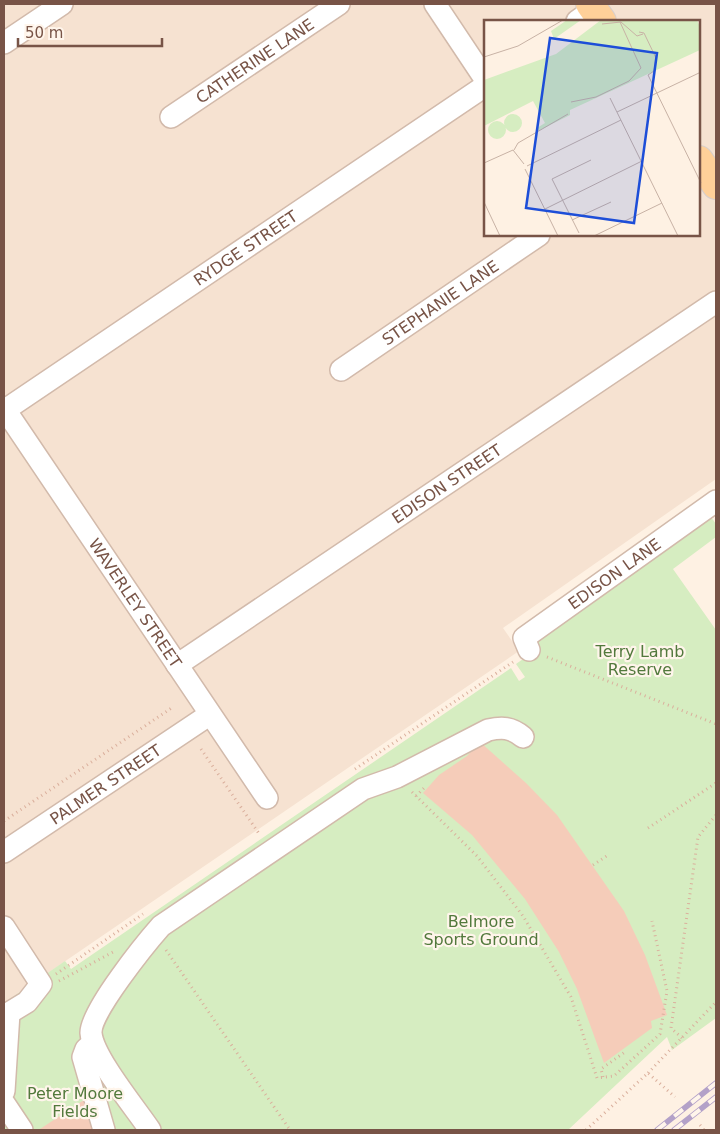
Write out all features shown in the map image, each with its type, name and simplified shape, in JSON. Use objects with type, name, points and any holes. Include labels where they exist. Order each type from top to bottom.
[{"type":"main road","points":[[700,161],[716,185]]},
{"type":"street","points":[[4,43],[62,4]]},
{"type":"street","name":"CATHERINE LANE","points":[[171,117],[339,4]]},
{"type":"street","points":[[435,4],[484,77]]},
{"type":"street","name":"RYDGE STREET","points":[[4,409],[484,87]]},
{"type":"street","name":"STEPHANIE LANE","points":[[341,370],[538,236]]},
{"type":"street","name":"EDISON STREET","points":[[177,665],[716,302]]},
{"type":"street","name":"WAVERLEY STREET","points":[[4,409],[267,798]]},
{"type":"street","name":"EDISON LANE","points":[[529,650],[524,638],[716,501]]},
{"type":"street","name":"PALMER STREET","points":[[4,852],[209,714]]},
{"type":"street","points":[[150,1130],[99,1057],[93,1043],[91,1024],[103,1004],[161,926],[363,789],[397,777],[488,730],[501,727],[515,730],[523,736]]},
{"type":"street","points":[[4,927],[41,984],[27,1002],[9,1013],[4,1091]]},
{"type":"street","points":[[93,1043],[86,1049],[83,1057],[104,1130]]},
{"type":"street","points":[[4,1103],[22,1130]]},
{"type":"path","points":[[529,650],[716,724]]},
{"type":"path","name":"PALMER STREET","points":[[4,821],[173,707]]},
{"type":"path","points":[[201,749],[260,835]]},
{"type":"path","points":[[397,777],[477,856],[523,916],[571,997],[597,1078],[614,1076],[660,1034],[667,991],[652,922]]},
{"type":"path","points":[[648,828],[716,783]]},
{"type":"path","points":[[682,1038],[672,1028],[698,837],[716,815]]},
{"type":"path","points":[[593,865],[608,855]]},
{"type":"path","points":[[155,933],[290,1130]]},
{"type":"path","points":[[41,984],[56,982],[121,948]]},
{"type":"path","points":[[586,1130],[648,1073],[716,1002]]},
{"type":"path","points":[[604,1077],[601,1069],[625,1052]]},
{"type":"path","points":[[648,1073],[675,1097]]},
{"type":"path","points":[[700,1125],[704,1130]]},
{"type":"shaded area","points":[[4,4],[716,4],[716,479],[503,628],[519,651],[4,1003]]},
{"type":"green space","name":"Belmore Sports Ground","points":[[711,517],[716,524],[716,537],[673,569],[716,630],[716,1018],[672,1050],[667,1037],[568,1130],[4,1130],[4,1003],[65,961],[71,969],[511,668],[519,681],[525,677],[516,664],[523,659],[519,651]]},
{"type":"building","points":[[480,742],[526,783],[557,815],[624,911],[645,955],[667,1015],[651,1021],[652,1028],[604,1063],[577,989],[559,952],[525,899],[472,835],[423,793],[439,775],[467,756]]},
{"type":"building","points":[[87,1098],[101,1130],[40,1129]]},
{"type":"railway","points":[[657,1130],[716,1083]]},
{"type":"railway","points":[[674,1130],[716,1097]]},
{"type":"park label","name":"Terry Lamb Reserve","points":[[640,660]]},
{"type":"park label","name":"Peter Moore Fields","points":[[75,1102]]}]
